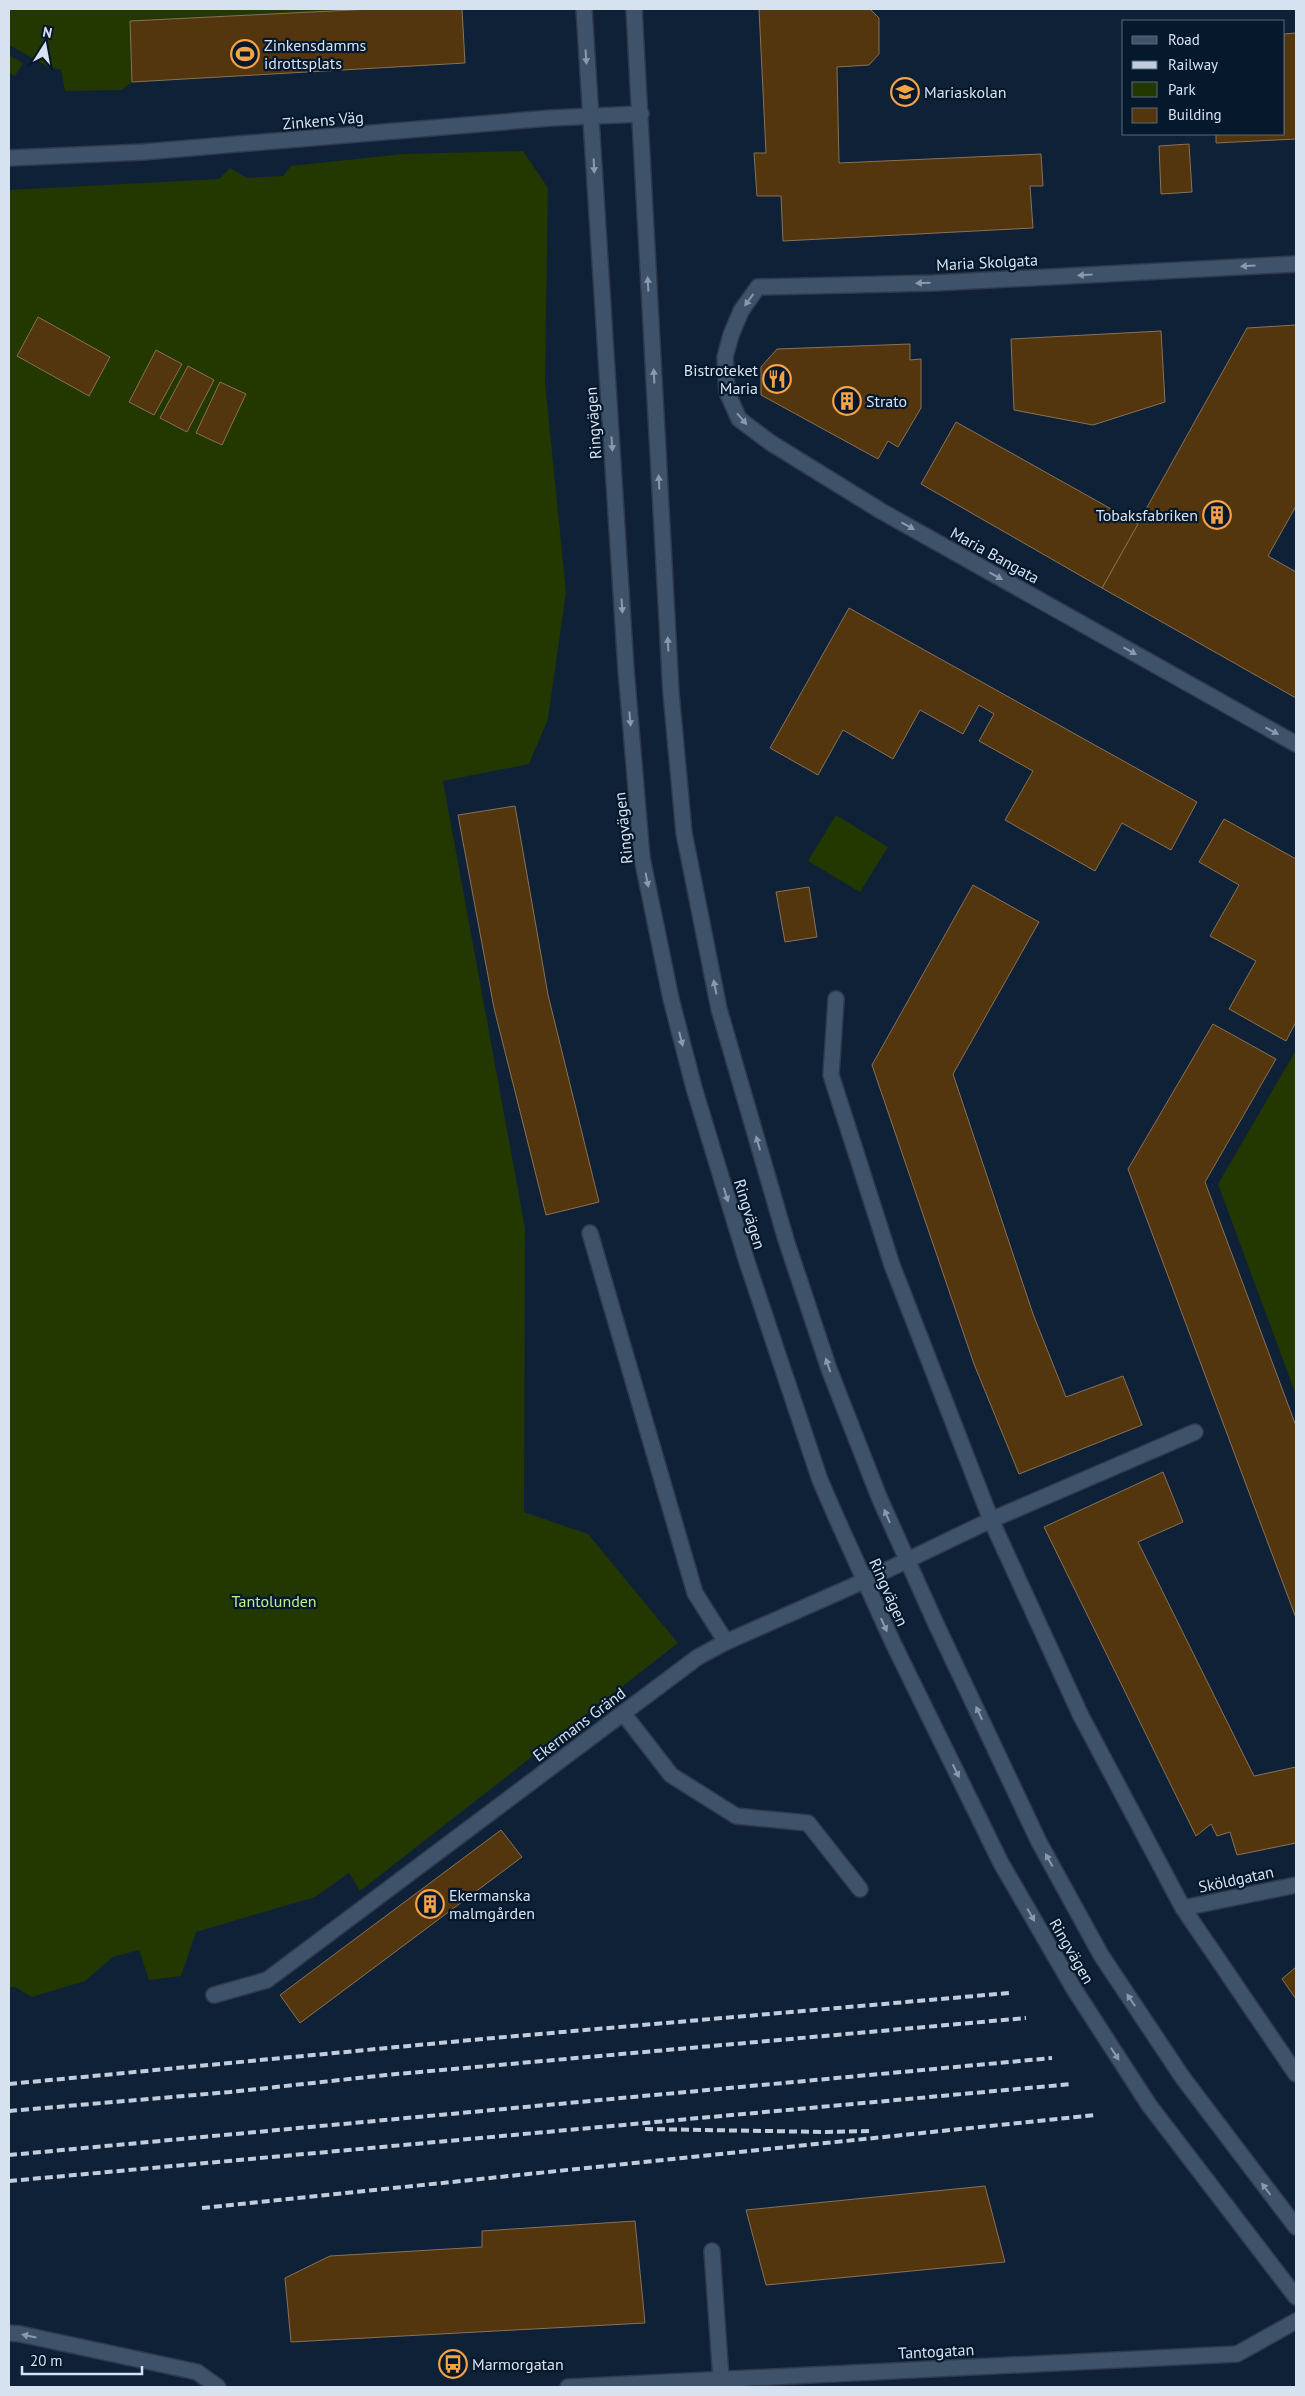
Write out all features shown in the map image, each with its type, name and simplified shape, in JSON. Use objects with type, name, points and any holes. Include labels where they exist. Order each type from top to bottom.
[{"type":"street","name":"Ringvägen","points":[[584,9],[603,335],[609,395],[626,670],[642,858],[671,999],[691,1079],[747,1262],[820,1480],[864,1581],[1001,1863],[1074,1989],[1149,2105],[1296,2297]]},
{"type":"street","name":"Ringvägen","points":[[634,9],[671,693],[684,832],[719,1009],[786,1240],[829,1369],[906,1561],[1038,1842],[1102,1955],[1183,2078],[1296,2227]]},
{"type":"street","name":"Zinkens Väg","points":[[9,158],[143,152],[551,118],[591,118],[640,114]]},
{"type":"street","name":"Maria Skolgata","points":[[725,357],[741,310],[758,287],[934,283],[1296,264]]},
{"type":"street","name":"Maria Bangata","points":[[725,357],[726,392],[739,419],[771,443],[881,511],[1296,744]]},
{"type":"street","points":[[836,999],[831,1075],[892,1265],[991,1520],[1081,1716],[1184,1908],[1296,2074]]},
{"type":"street","points":[[590,1233],[695,1592],[726,1642]]},
{"type":"street","name":"Ekermans Gränd","points":[[214,1995],[267,1980],[698,1658],[726,1642],[864,1581],[991,1520],[1195,1432]]},
{"type":"street","points":[[623,1713],[671,1775],[736,1816],[808,1824],[860,1889]]},
{"type":"street","name":"Sköldgatan","points":[[1184,1908],[1296,1884]]},
{"type":"street","points":[[712,2251],[721,2379]]},
{"type":"street","name":"Tantogatan","points":[[568,2387],[1237,2354],[1296,2321]]},
{"type":"street","points":[[9,2333],[197,2372],[218,2387]]},
{"type":"green space","name":"Zinkensdamms idrottsplats","points":[[9,9],[462,9],[465,63],[132,82],[122,90],[65,91],[61,70],[47,66],[9,45]]},
{"type":"green space","points":[[9,55],[23,63],[15,76],[9,73]]},
{"type":"green space","name":"Tantolunden","points":[[523,151],[548,188],[545,382],[566,592],[548,719],[529,764],[443,781],[525,1228],[524,1512],[588,1534],[678,1643],[360,1891],[349,1873],[315,1897],[196,1932],[181,1976],[149,1980],[139,1950],[113,1957],[85,1981],[32,1997],[15,1987],[9,1987],[9,190],[219,179],[230,168],[247,178],[283,176],[291,166],[403,154]]},
{"type":"green space","points":[[836,815],[888,847],[860,892],[808,861]]},
{"type":"green space","points":[[1296,1050],[1296,1395],[1218,1184]]},
{"type":"building","name":"Zinkensdamms idrottsplats","points":[[372,9],[462,9],[465,63],[132,82],[130,21]]},
{"type":"building","points":[[759,9],[870,9],[879,18],[879,54],[869,65],[837,67],[839,163],[1041,154],[1043,186],[1030,186],[1033,228],[783,241],[781,196],[757,196],[754,153],[766,153]]},
{"type":"building","points":[[1296,33],[1296,139],[1216,143],[1216,135],[1285,135],[1285,34]]},
{"type":"building","points":[[1189,144],[1192,192],[1161,194],[1159,146]]},
{"type":"building","points":[[38,317],[110,357],[89,396],[17,356]]},
{"type":"building","name":"Tobaksfabriken","points":[[1296,325],[1296,506],[1268,556],[1296,572],[1296,698],[1102,588],[1247,328]]},
{"type":"building","points":[[1161,331],[1165,402],[1093,425],[1014,410],[1011,339]]},
{"type":"building","name":"Strato","points":[[910,344],[910,360],[921,359],[921,408],[898,447],[888,441],[878,459],[761,395],[761,367],[777,349]]},
{"type":"building","points":[[156,350],[182,364],[154,415],[129,402]]},
{"type":"building","points":[[188,366],[214,380],[187,432],[160,418]]},
{"type":"building","points":[[220,382],[246,394],[222,445],[196,433]]},
{"type":"building","points":[[956,422],[1138,524],[1102,588],[921,484]]},
{"type":"building","points":[[849,608],[1197,802],[1171,850],[1122,823],[1095,871],[1005,820],[1033,771],[979,741],[994,714],[979,705],[963,734],[920,710],[893,759],[843,730],[818,775],[770,748]]},
{"type":"building","points":[[515,806],[548,995],[599,1202],[546,1215],[494,1008],[458,815]]},
{"type":"building","points":[[1224,819],[1296,859],[1296,1022],[1286,1041],[1229,1009],[1256,961],[1210,936],[1239,885],[1199,862]]},
{"type":"building","points":[[973,885],[1039,922],[953,1074],[1033,1314],[1066,1397],[1123,1376],[1142,1425],[1019,1474],[974,1364],[872,1065]]},
{"type":"building","points":[[809,887],[817,937],[785,942],[776,892]]},
{"type":"building","points":[[1213,1024],[1276,1059],[1205,1182],[1296,1426],[1296,1618],[1128,1169]]},
{"type":"building","points":[[1163,1472],[1183,1522],[1138,1542],[1254,1776],[1296,1767],[1296,1843],[1237,1855],[1230,1832],[1217,1836],[1211,1824],[1196,1836],[1044,1527]]},
{"type":"building","name":"Ekermanska malmgården","points":[[501,1830],[522,1857],[300,2023],[280,1995]]},
{"type":"building","points":[[1296,1967],[1296,1999],[1282,1979]]},
{"type":"building","points":[[985,2186],[1005,2262],[766,2285],[746,2210]]},
{"type":"building","points":[[635,2221],[645,2323],[291,2342],[285,2278],[330,2256],[482,2247],[482,2231]]},
{"type":"railway","points":[[9,2084],[471,2040],[1009,1993]]},
{"type":"railway","points":[[9,2111],[230,2092],[386,2075],[1026,2018]]},
{"type":"railway","points":[[9,2155],[1052,2058]]},
{"type":"railway","points":[[9,2181],[1072,2084]]},
{"type":"railway","points":[[202,2208],[1095,2115]]},
{"type":"railway","points":[[645,2129],[872,2131]]},
{"type":"place","name":"Zinkensdamms idrottsplats","points":[[245,54]]},
{"type":"place","name":"Mariaskolan","points":[[905,92]]},
{"type":"place","name":"Bistroteket Maria","points":[[777,379]]},
{"type":"place","name":"Strato","points":[[847,401]]},
{"type":"place","name":"Tobaksfabriken","points":[[1217,515]]},
{"type":"place","name":"Ekermanska malmgården","points":[[430,1904]]},
{"type":"place","name":"Marmorgatan","points":[[453,2364]]}]
